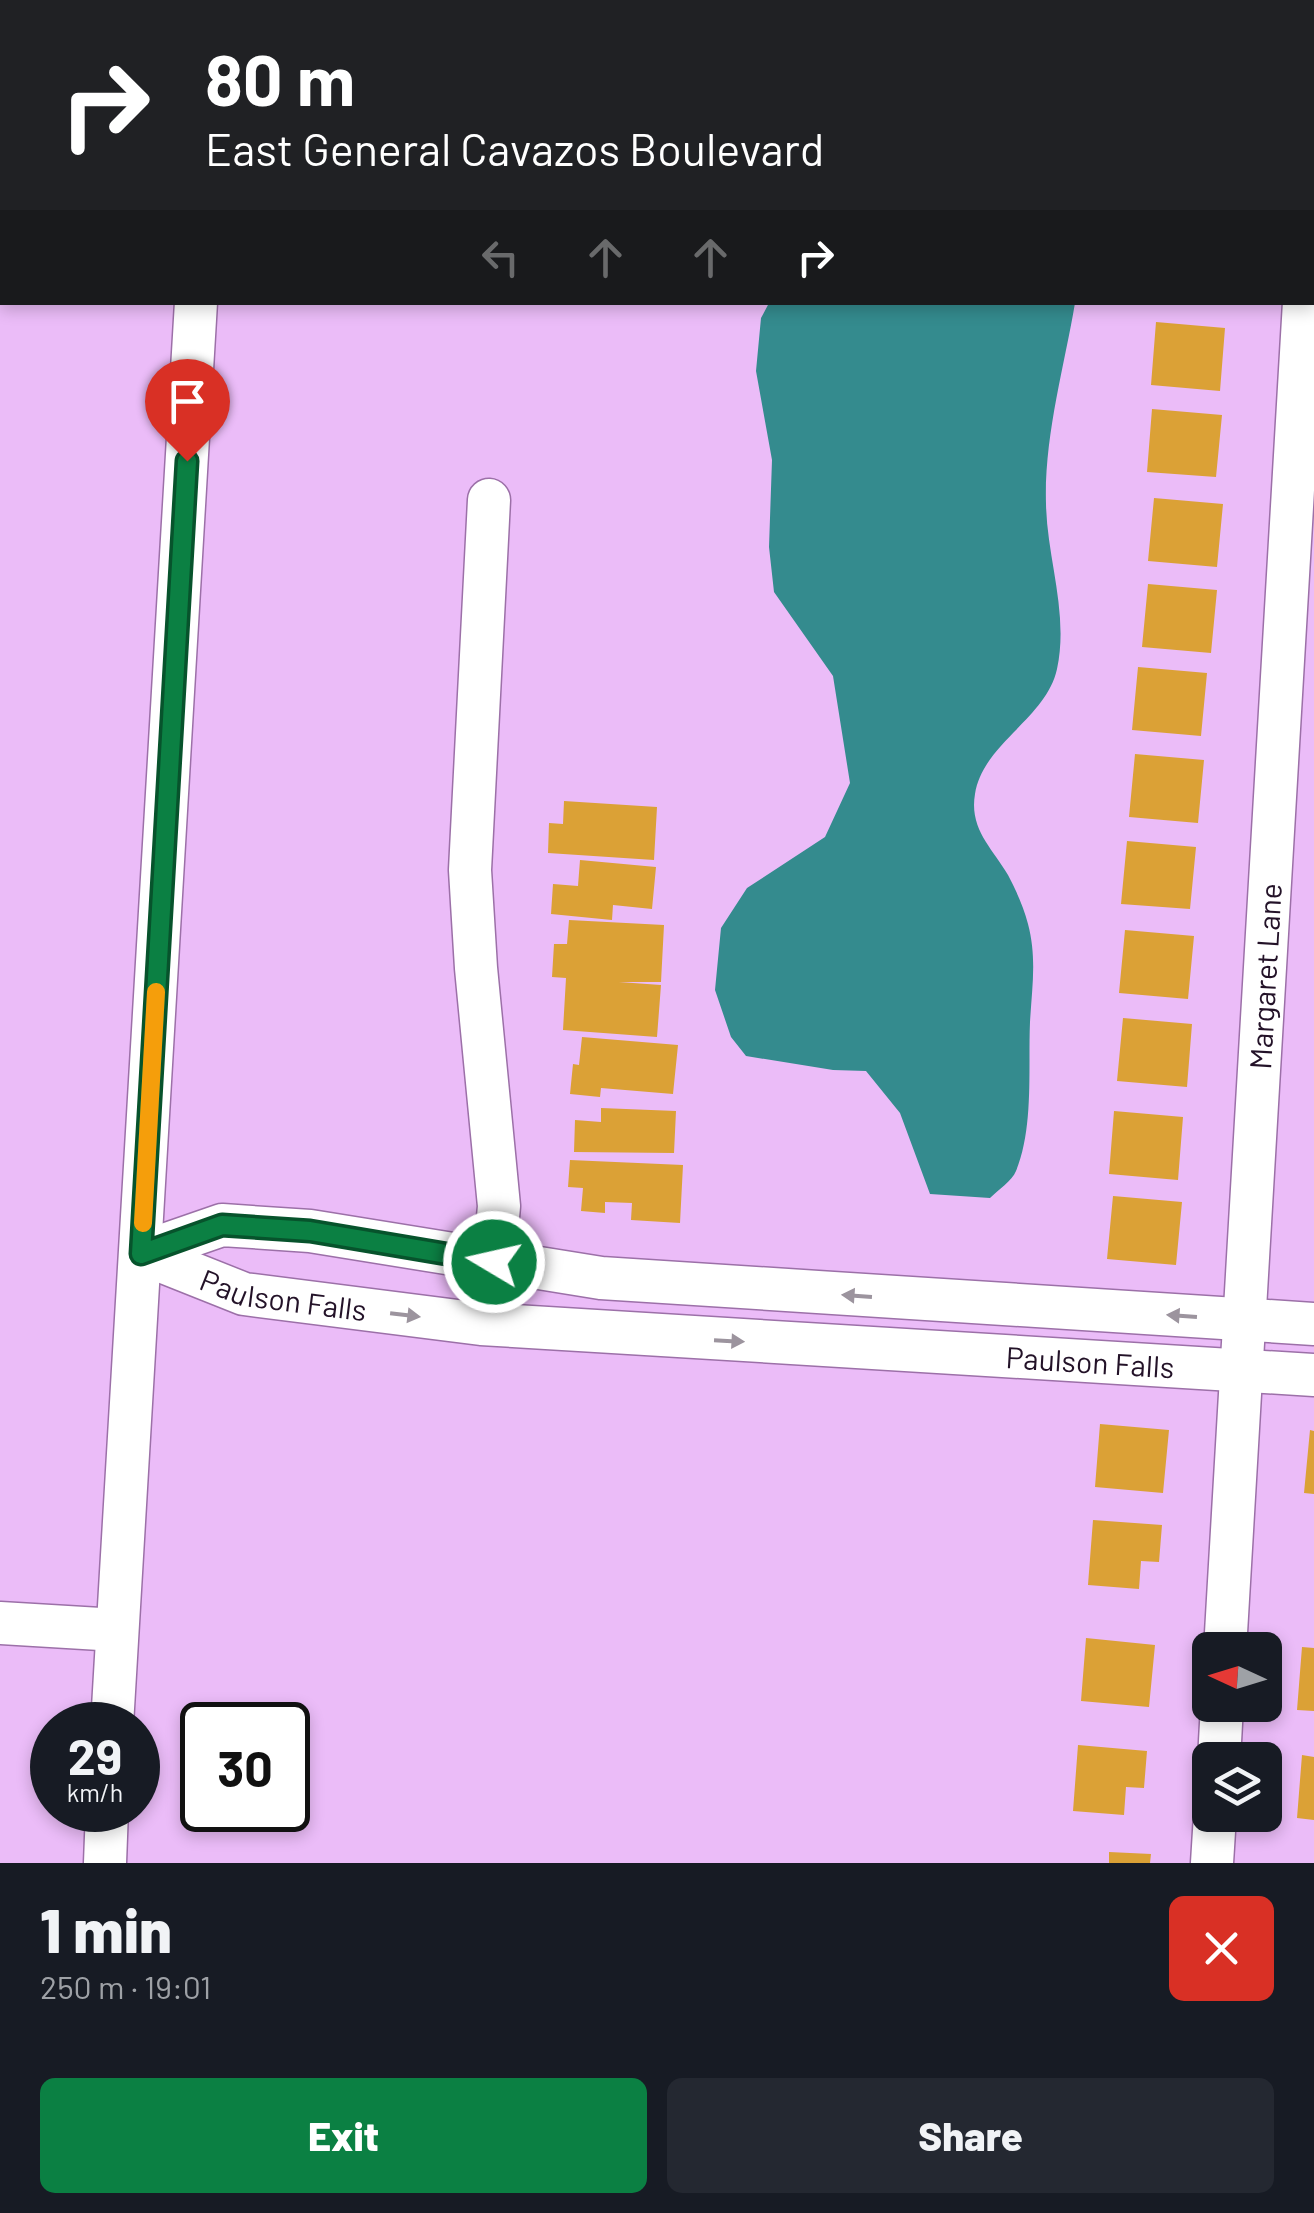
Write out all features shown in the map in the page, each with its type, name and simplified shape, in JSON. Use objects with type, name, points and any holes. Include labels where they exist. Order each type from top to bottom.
[{"type":"street","points":[[113,1702],[196,305]]},
{"type":"street","name":"Margaret Lane","points":[[1227,1632],[1304,305]]},
{"type":"street","points":[[489,500],[470,870],[499,1206],[494,1262]]},
{"type":"street","name":"Paulson Falls","points":[[141,1254],[222,1225],[310,1231],[620,1279],[1314,1324]]},
{"type":"street","name":"Paulson Falls","points":[[141,1254],[244,1294],[480,1324],[1314,1375]]},
{"type":"street","points":[[0,1623],[116,1630]]},
{"type":"street","points":[[105,1863],[107,1832]]},
{"type":"street","points":[[1212,1863],[1214,1832]]},
{"type":"shaded area","points":[[768,305],[1075,305],[1051,428],[1046,479],[1047,525],[1059,607],[1057,669],[1041,702],[990,760],[975,794],[975,818],[1017,893],[1031,937],[1033,961],[1026,1136],[1014,1175],[990,1198],[930,1194],[900,1113],[866,1071],[833,1070],[746,1056],[731,1037],[715,990],[721,928],[747,888],[825,837],[850,783],[833,676],[774,592],[769,547],[772,460],[756,371],[761,318]]},
{"type":"building","points":[[1156,322],[1225,328],[1220,391],[1151,385]]},
{"type":"building","points":[[1152,409],[1222,415],[1216,477],[1147,472]]},
{"type":"building","points":[[1154,498],[1223,504],[1217,567],[1148,561]]},
{"type":"building","points":[[1148,584],[1217,590],[1211,653],[1142,647]]},
{"type":"building","points":[[1138,667],[1207,673],[1201,736],[1132,730]]},
{"type":"building","points":[[1135,754],[1204,760],[1198,823],[1129,817]]},
{"type":"building","points":[[564,801],[657,807],[654,860],[548,853],[549,823],[563,824]]},
{"type":"building","points":[[1127,841],[1196,847],[1190,909],[1121,904]]},
{"type":"building","points":[[580,860],[656,867],[652,909],[613,905],[612,920],[551,914],[553,884],[578,886]]},
{"type":"building","points":[[569,920],[664,925],[661,982],[619,982],[661,985],[657,1037],[563,1030],[566,978],[552,977],[554,944],[567,944]]},
{"type":"building","points":[[1125,930],[1194,936],[1188,999],[1119,993]]},
{"type":"building","points":[[1123,1018],[1192,1024],[1187,1087],[1117,1081]]},
{"type":"building","points":[[582,1037],[678,1045],[673,1094],[601,1088],[600,1097],[570,1094],[573,1064],[579,1065]]},
{"type":"building","points":[[601,1108],[676,1111],[674,1153],[574,1152],[575,1120],[601,1122]]},
{"type":"building","points":[[1114,1111],[1183,1117],[1178,1180],[1109,1174]]},
{"type":"building","points":[[570,1160],[683,1165],[680,1223],[631,1220],[632,1203],[605,1202],[605,1213],[581,1211],[583,1188],[568,1187]]},
{"type":"building","points":[[1113,1196],[1182,1202],[1176,1265],[1107,1259]]},
{"type":"building","points":[[1100,1424],[1169,1430],[1163,1493],[1095,1487]]},
{"type":"building","points":[[1310,1430],[1314,1431],[1314,1494],[1304,1493]]},
{"type":"building","points":[[1093,1520],[1162,1525],[1159,1562],[1141,1561],[1139,1589],[1088,1585]]},
{"type":"building","points":[[1086,1638],[1155,1645],[1149,1707],[1081,1701]]},
{"type":"building","points":[[1302,1647],[1314,1648],[1314,1711],[1297,1710]]},
{"type":"building","points":[[1078,1745],[1147,1751],[1144,1788],[1126,1787],[1124,1815],[1073,1811]]},
{"type":"building","points":[[1302,1755],[1314,1757],[1314,1820],[1297,1818]]},
{"type":"building","points":[[1109,1852],[1151,1854],[1150,1863],[1109,1863]]},
{"type":"slow traffic","points":[[143,1223],[156,992]]},
{"type":"route","points":[[187,461],[141,1254],[222,1225],[310,1231],[494,1262]]}]
